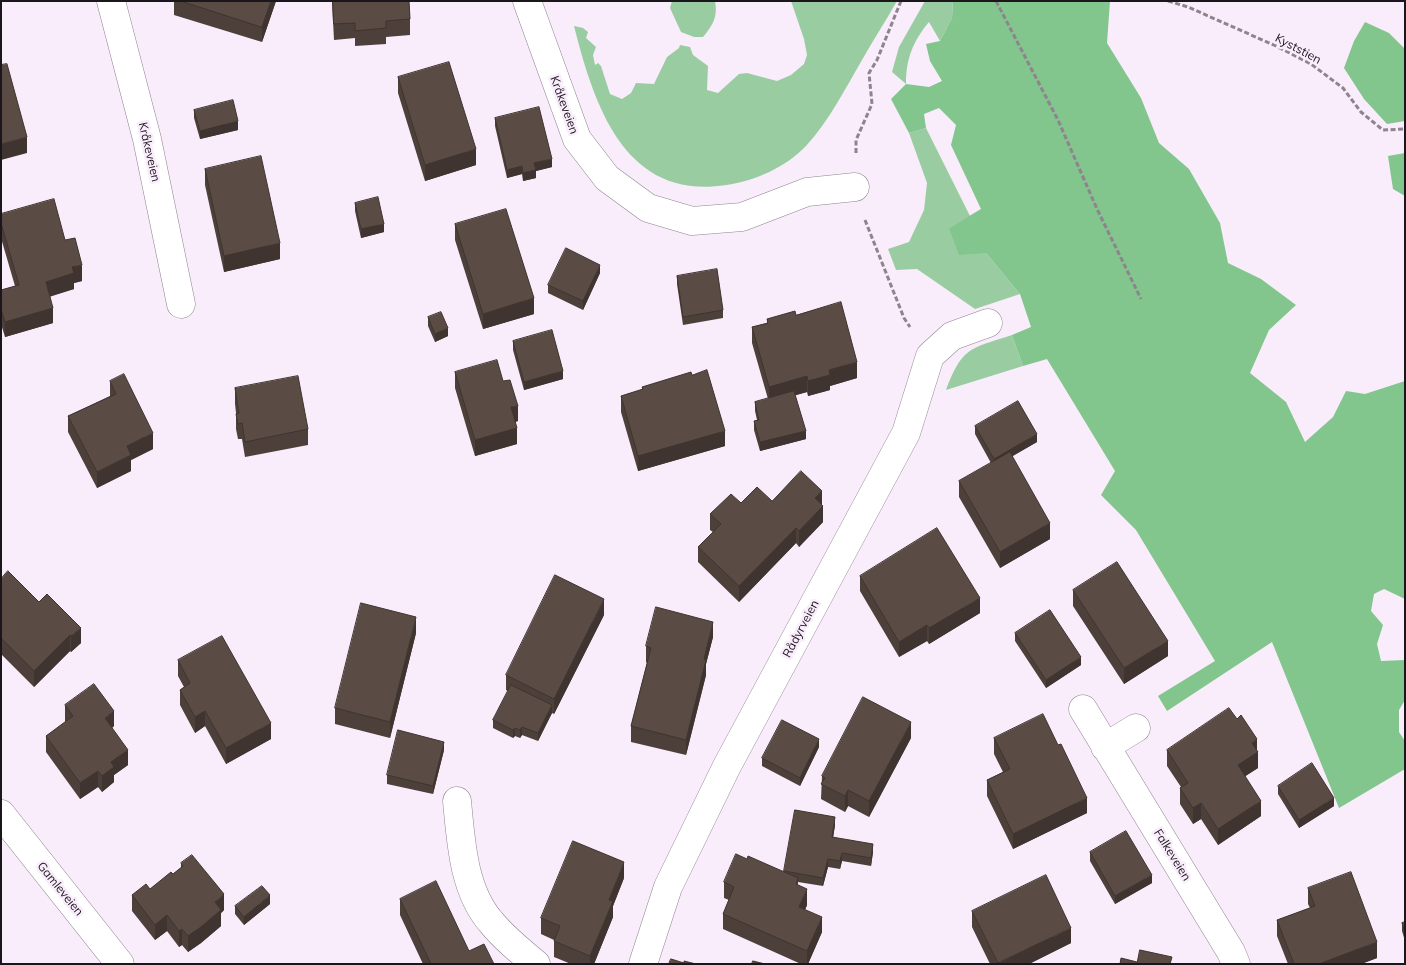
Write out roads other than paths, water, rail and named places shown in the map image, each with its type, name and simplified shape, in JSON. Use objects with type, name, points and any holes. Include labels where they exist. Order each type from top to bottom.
[{"type":"street","name":"Kråkeveien","points":[[111,1],[147,139],[181,304]]},
{"type":"street","name":"Kråkeveien","points":[[527,1],[577,139],[607,178],[648,208],[692,221],[742,217],[807,192],[855,188]]},
{"type":"street","name":"Rådyrveien","points":[[643,964],[668,887],[727,766],[906,433],[930,356],[952,336],[988,323]]},
{"type":"street","name":"Falkeveien","points":[[1083,709],[1231,952],[1236,964]]},
{"type":"street","points":[[1105,747],[1136,728]]},
{"type":"street","points":[[457,801],[461,845],[474,891],[489,920],[512,944],[536,964]]},
{"type":"street","name":"Gamleveien","points":[[1,814],[120,964]]}]
